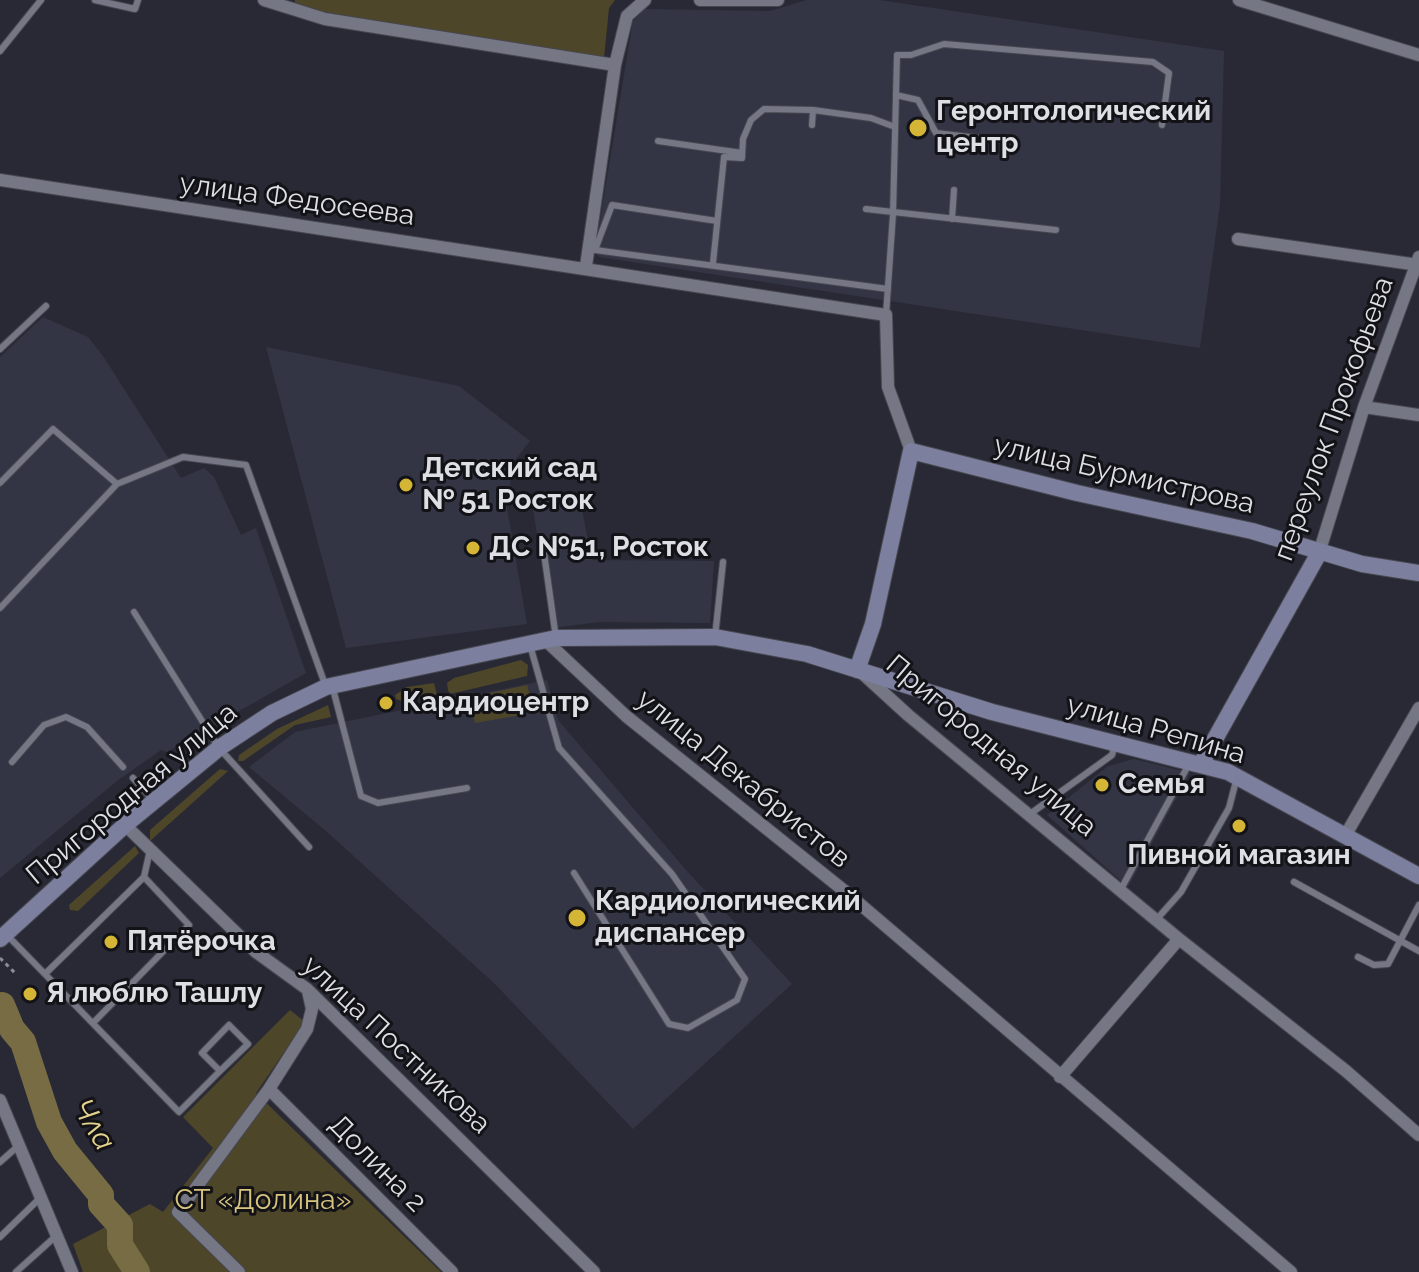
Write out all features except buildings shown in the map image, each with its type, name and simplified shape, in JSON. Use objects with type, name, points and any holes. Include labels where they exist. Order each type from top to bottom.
[{"type":"street","points":[[264,0],[325,19],[615,65]]},
{"type":"street","points":[[586,266],[615,65],[627,16],[645,0]]},
{"type":"street","points":[[700,0],[778,0]]},
{"type":"street","points":[[1239,0],[1419,55]]},
{"type":"street","name":"улица Федосеева","points":[[0,180],[586,266],[886,315]]},
{"type":"street","points":[[1238,239],[1418,262]]},
{"type":"street","name":"переулок Прокофьева","points":[[1196,763],[1319,553],[1364,407],[1418,262]]},
{"type":"street","points":[[860,671],[911,451],[888,387],[886,315]]},
{"type":"street","points":[[1364,407],[1419,415]]},
{"type":"street","name":"улица Бурмистрова","points":[[911,451],[1077,493],[1252,531],[1319,553],[1419,573]]},
{"type":"street","name":"Пригородная улица","points":[[3,937],[125,825],[219,748],[272,713],[329,686],[543,639],[715,637],[807,654],[860,671],[908,715],[1179,939],[1346,1071],[1419,1135]]},
{"type":"street","name":"улица Декабристов","points":[[543,639],[626,716],[847,893],[1291,1272]]},
{"type":"street","name":"улица Репина","points":[[860,671],[1237,777],[1419,876]]},
{"type":"street","points":[[1345,836],[1419,708]]},
{"type":"street","name":"улица Постникова","points":[[125,825],[256,952],[307,989],[594,1272]]},
{"type":"street","points":[[1060,1077],[1179,939]]},
{"type":"street","points":[[239,1272],[178,1212],[269,1089],[307,1029],[312,1009],[307,989]]},
{"type":"street","name":"Долина 2","points":[[269,1089],[452,1272]]},
{"type":"street","points":[[1,1107],[72,1272]]},
{"type":"lane","points":[[0,51],[41,0]]},
{"type":"lane","points":[[95,0],[135,9],[138,0]]},
{"type":"lane","points":[[886,315],[893,214],[897,55],[911,55],[944,44],[1153,62],[1169,73],[1162,125]]},
{"type":"lane","points":[[896,95],[918,100],[936,133],[1003,141]]},
{"type":"lane","points":[[713,263],[724,157],[742,158],[751,120],[764,109],[813,110],[871,118],[895,127]]},
{"type":"lane","points":[[812,125],[813,110]]},
{"type":"lane","points":[[658,141],[742,153]]},
{"type":"lane","points":[[952,219],[954,190]]},
{"type":"lane","points":[[717,221],[612,205],[595,250],[713,263],[888,289]]},
{"type":"lane","points":[[866,209],[1056,230]]},
{"type":"lane","points":[[0,349],[46,306]]},
{"type":"lane","points":[[0,483],[53,429],[117,484]]},
{"type":"lane","points":[[0,608],[117,484],[183,457],[246,465],[329,686],[361,796],[378,803],[467,788]]},
{"type":"lane","points":[[544,553],[543,639],[559,748],[672,874],[745,979],[737,1000],[688,1028],[669,1024],[574,873]]},
{"type":"lane","points":[[715,637],[723,562]]},
{"type":"lane","points":[[134,612],[219,748],[309,847]]},
{"type":"lane","points":[[12,762],[44,725],[66,717],[87,727],[123,767]]},
{"type":"lane","points":[[1030,814],[1112,755],[1115,744]]},
{"type":"lane","points":[[1121,889],[1196,763]]},
{"type":"lane","points":[[1156,920],[1181,892],[1229,808],[1237,777]]},
{"type":"lane","points":[[133,778],[154,802]]},
{"type":"lane","points":[[45,974],[144,877],[150,850]]},
{"type":"lane","points":[[93,1023],[189,925],[144,877]]},
{"type":"lane","points":[[1294,882],[1419,951]]},
{"type":"lane","points":[[1358,957],[1374,965],[1388,964],[1419,905]]},
{"type":"lane","points":[[3,937],[45,974],[179,1112],[248,1044],[229,1025],[202,1053],[220,1071]]},
{"type":"lane","points":[[0,1162],[17,1147]]},
{"type":"lane","points":[[0,1237],[39,1199]]},
{"type":"lane","points":[[16,1272],[56,1236]]},
{"type":"path","points":[[0,958],[16,974]]},
{"type":"shaded area","name":"Геронтологический центр","points":[[807,0],[879,0],[1224,51],[1220,204],[1200,348],[599,257],[595,250],[633,21],[644,9],[770,11]]},
{"type":"shaded area","points":[[43,317],[88,337],[181,478],[204,468],[214,477],[241,535],[256,528],[306,673],[167,752],[161,750],[117,781],[0,878],[0,357]]},
{"type":"shaded area","name":"Детский сад № 51 Росток","points":[[266,347],[459,386],[530,441],[513,463],[507,508],[527,624],[346,648]]},
{"type":"shaded area","points":[[579,495],[592,560],[714,561],[710,623],[599,622],[552,628],[532,503]]},
{"type":"shaded area","name":"Кардиологический диспансер","points":[[547,680],[558,720],[686,870],[792,984],[633,1129],[495,984],[326,831],[249,767],[295,732]]},
{"type":"shaded area","points":[[1134,759],[1190,773],[1128,887],[1047,815],[1108,766]]},
{"type":"green space","points":[[295,0],[615,0],[609,8],[604,58],[294,7]]},
{"type":"green space","points":[[521,660],[528,665],[527,676],[450,694],[448,690],[447,683],[454,678]]},
{"type":"green space","points":[[434,683],[437,695],[402,701],[396,699],[395,695],[407,687]]},
{"type":"green space","points":[[527,685],[534,710],[530,712],[504,701],[454,708],[453,701]]},
{"type":"green space","points":[[328,705],[331,717],[295,725],[243,761],[238,761],[239,755],[277,729]]},
{"type":"green space","points":[[504,707],[521,715],[475,723],[473,713]]},
{"type":"green space","points":[[220,769],[228,771],[150,841],[150,830]]},
{"type":"green space","points":[[135,846],[139,853],[78,911],[70,910],[69,905]]},
{"type":"green space","name":"СТ «Долина»","points":[[290,1010],[305,1022],[256,1093],[441,1272],[83,1272],[73,1244],[150,1204],[163,1212],[213,1148],[183,1117]]},
{"type":"waterway","name":"Чла","points":[[2,1005],[12,1029],[23,1042],[49,1122],[65,1151],[101,1195],[101,1204],[120,1225],[120,1245],[137,1272]]},
{"type":"place","name":"Геронтологический центр","points":[[918,128]]},
{"type":"place","name":"Детский сад № 51 Росток","points":[[406,485]]},
{"type":"place","name":"ДС №51, Росток","points":[[473,548]]},
{"type":"place","name":"Кардиоцентр","points":[[386,703]]},
{"type":"place","name":"Семья","points":[[1102,785]]},
{"type":"place","name":"Пивной магазин","points":[[1239,826]]},
{"type":"place","name":"Кардиологический диспансер","points":[[577,918]]},
{"type":"place","name":"Пятёрочка","points":[[111,942]]},
{"type":"place","name":"Я люблю Ташлу","points":[[30,994]]}]
